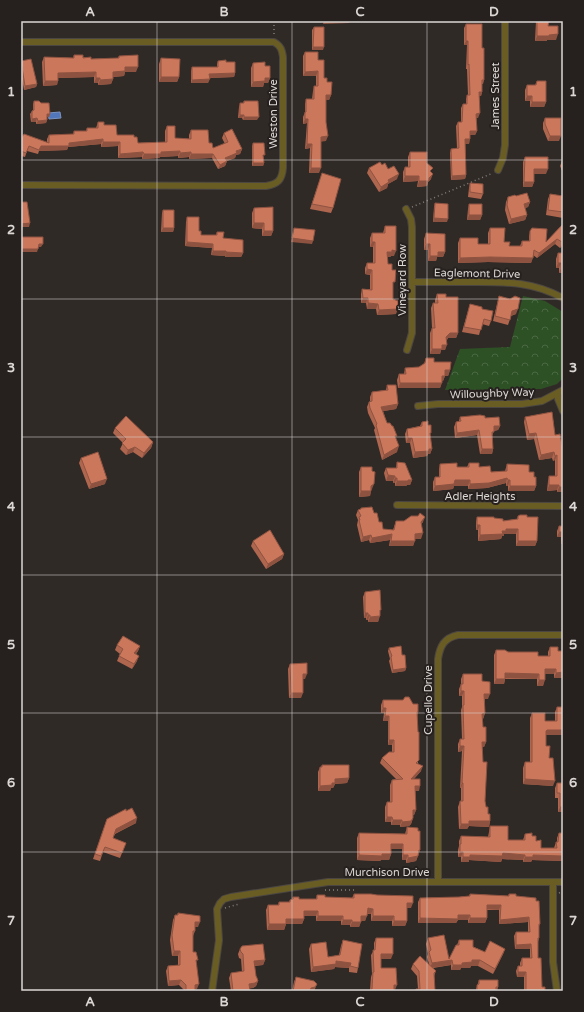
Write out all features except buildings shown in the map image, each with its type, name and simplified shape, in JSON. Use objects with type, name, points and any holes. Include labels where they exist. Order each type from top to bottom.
[{"type":"street","name":"James Street","points":[[498,170],[503,158],[505,146],[505,21]]},
{"type":"street","points":[[21,42],[274,42]]},
{"type":"street","name":"Weston Drive","points":[[21,185],[274,185],[280,181],[283,175],[283,57],[280,46],[274,42]]},
{"type":"street","name":"Vineyard Row","points":[[406,209],[412,227],[412,333],[407,350]]},
{"type":"street","name":"Eaglemont Drive","points":[[412,282],[521,283],[547,290],[563,298]]},
{"type":"street","points":[[561,392],[558,399],[563,410]]},
{"type":"street","name":"Willoughby Way","points":[[418,406],[438,404],[522,404],[542,401],[561,392]]},
{"type":"street","name":"Adler Heights","points":[[397,505],[563,506]]},
{"type":"street","name":"Cupello Drive","points":[[438,882],[438,659],[443,642],[451,636],[458,635],[563,635]]},
{"type":"street","points":[[553,882],[553,962],[557,991]]},
{"type":"street","name":"Murchison Drive","points":[[220,909],[220,903],[224,899],[231,897],[318,883],[563,882]]},
{"type":"street","points":[[212,991],[219,940],[220,909]]},
{"type":"path","points":[[274,21],[274,42]]},
{"type":"path","points":[[406,209],[487,176],[498,170]]},
{"type":"path","points":[[323,890],[359,890]]},
{"type":"path","points":[[553,893],[560,893],[563,891]]},
{"type":"path","points":[[220,909],[240,903]]},
{"type":"green space","points":[[523,296],[545,301],[563,312],[563,378],[557,384],[541,389],[445,390],[460,349],[510,347]]},
{"type":"water","points":[[60,112],[61,118],[49,119],[48,113]]}]
